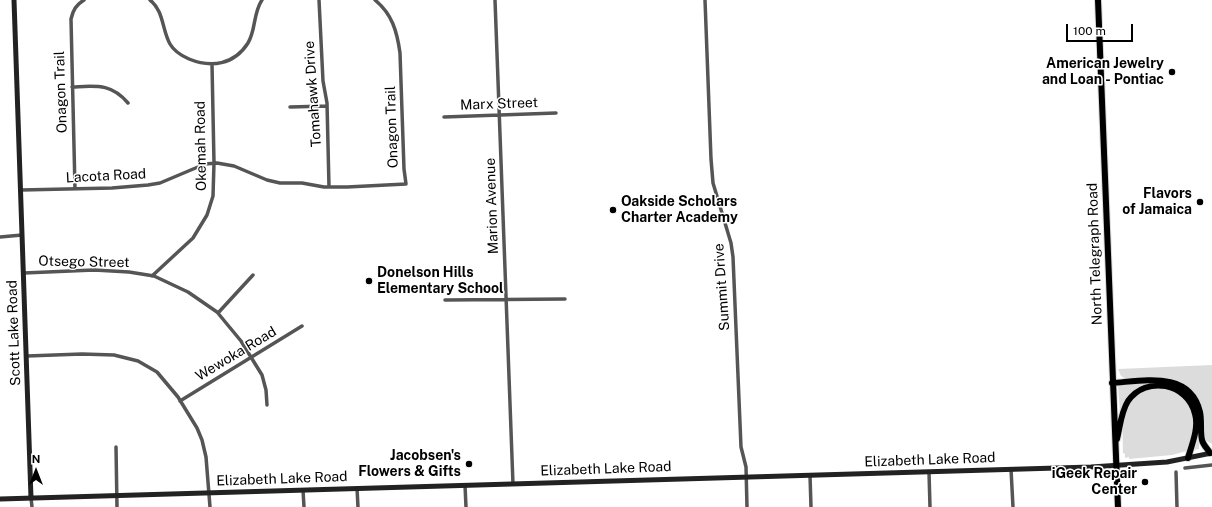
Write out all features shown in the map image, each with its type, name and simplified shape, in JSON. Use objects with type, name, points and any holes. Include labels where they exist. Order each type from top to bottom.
[{"type":"main road","name":"Scott Lake Road","points":[[14,0],[32,498]]},
{"type":"main road","name":"North Telegraph Road","points":[[1098,0],[1118,507]]},
{"type":"main road","points":[[1112,383],[1160,380],[1175,383],[1183,388],[1192,396],[1198,406],[1201,417],[1202,441],[1211,453]]},
{"type":"main road","points":[[1115,447],[1124,411],[1129,400],[1136,393],[1145,388],[1166,386],[1176,389],[1186,396],[1194,411],[1196,426],[1188,458]]},
{"type":"main road","name":"Elizabeth Lake Road","points":[[0,499],[1116,466],[1161,463],[1211,453]]},
{"type":"street","name":"Onagon Trail","points":[[75,189],[71,19],[73,10],[84,0]]},
{"type":"street","points":[[150,0],[157,7],[170,45],[176,51],[196,62],[212,64],[222,63],[236,56],[248,43],[253,31],[259,5],[262,0]]},
{"type":"street","name":"Tomahawk Drive","points":[[319,0],[323,81],[327,106],[329,187]]},
{"type":"street","name":"Marion Avenue","points":[[495,0],[513,484]]},
{"type":"street","name":"Summit Drive","points":[[705,0],[714,183],[734,257],[740,440],[746,467],[747,507]]},
{"type":"street","name":"Onagon Trail","points":[[329,187],[389,186],[406,184],[398,34],[388,14],[378,1]]},
{"type":"street","name":"Okemah Road","points":[[152,276],[186,245],[201,227],[207,215],[213,196],[214,163],[212,64]]},
{"type":"street","points":[[72,87],[96,86],[107,88],[113,90],[128,104]]},
{"type":"street","points":[[290,107],[327,106]]},
{"type":"street","name":"Marx Street","points":[[444,117],[556,113]]},
{"type":"street","name":"Lacota Road","points":[[21,190],[148,186],[160,183],[205,164],[214,163],[234,166],[267,180],[280,183],[302,183],[329,187]]},
{"type":"street","points":[[0,237],[22,235]]},
{"type":"street","name":"Otsego Street","points":[[24,272],[106,270],[152,276],[188,292],[218,313],[241,341],[262,375],[266,390],[267,405]]},
{"type":"street","points":[[218,313],[254,275]]},
{"type":"street","points":[[445,300],[565,299]]},
{"type":"street","name":"Wewoka Road","points":[[180,401],[302,326]]},
{"type":"street","points":[[26,356],[82,354],[114,356],[138,361],[157,372],[180,401],[197,428],[202,440],[206,457],[210,507]]},
{"type":"street","points":[[116,447],[117,507]]},
{"type":"street","points":[[1185,468],[1212,466]]},
{"type":"street","points":[[1011,469],[1013,507]]},
{"type":"street","points":[[929,472],[930,507]]},
{"type":"street","points":[[1176,472],[1177,507]]},
{"type":"street","points":[[810,475],[811,507]]},
{"type":"street","points":[[465,485],[466,507]]},
{"type":"street","points":[[357,488],[358,507]]},
{"type":"street","points":[[303,490],[304,507]]},
{"type":"street","points":[[32,498],[32,507]]},
{"type":"shaded area","points":[[1212,365],[1212,444],[1205,440],[1183,385],[1126,379],[1121,376],[1118,369]]},
{"type":"shaded area","points":[[1161,382],[1185,392],[1199,419],[1199,449],[1193,450],[1198,421],[1180,390],[1146,385],[1120,413],[1118,385]]},
{"type":"shaded area","points":[[1155,387],[1170,389],[1184,398],[1190,407],[1194,417],[1194,427],[1187,451],[1172,455],[1129,459],[1129,457],[1125,458],[1125,454],[1123,453],[1123,427],[1126,410],[1135,396]]},
{"type":"place","name":"American Jewelry and Loan - Pontiac","points":[[1172,72]]},
{"type":"place","name":"Flavors of Jamaica","points":[[1200,202]]},
{"type":"place","name":"Oakside Scholars Charter Academy","points":[[613,210]]},
{"type":"place","name":"Donelson Hills Elementary School","points":[[369,281]]},
{"type":"place","name":"Jacobsen's Flowers & Gifts","points":[[469,464]]},
{"type":"place","name":"iGeek Repair Center","points":[[1145,482]]}]
